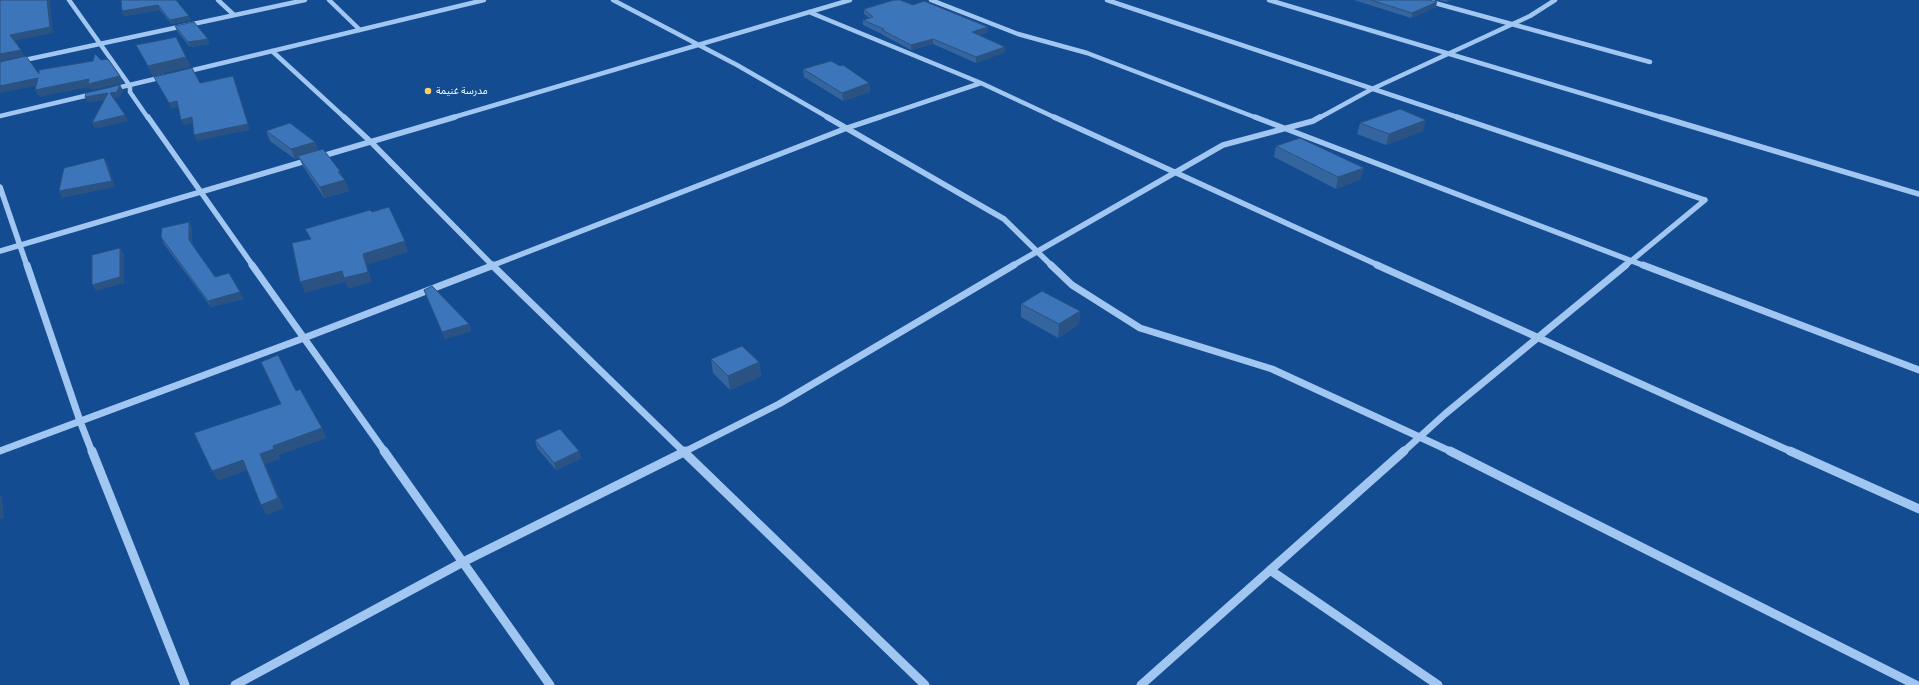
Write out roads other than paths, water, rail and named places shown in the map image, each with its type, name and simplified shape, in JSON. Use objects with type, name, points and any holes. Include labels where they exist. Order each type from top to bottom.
[{"type":"street","points":[[69,0],[130,86],[130,92],[550,685]]},
{"type":"street","points":[[218,0],[234,15]]},
{"type":"street","points":[[15,62],[305,0]]},
{"type":"street","points":[[329,0],[360,30]]},
{"type":"street","points":[[182,73],[484,0]]},
{"type":"street","points":[[613,0],[700,45],[1004,219],[1072,284],[1140,328],[1272,368],[1420,436],[1916,685]]},
{"type":"street","points":[[0,251],[850,0]]},
{"type":"street","points":[[931,0],[1018,34],[1087,53],[1919,370]]},
{"type":"street","points":[[1107,0],[1705,200],[1420,436],[1140,685]]},
{"type":"street","points":[[1269,0],[1919,194]]},
{"type":"street","points":[[1424,0],[1650,62]]},
{"type":"street","points":[[236,685],[463,562],[778,404],[1037,251],[1223,145],[1313,121],[1372,89],[1530,16],[1555,0]]},
{"type":"street","points":[[809,12],[981,83],[1174,173],[1919,510]]},
{"type":"street","points":[[272,51],[372,142],[492,265],[925,685]]},
{"type":"street","points":[[107,91],[167,76]]},
{"type":"street","points":[[0,451],[304,338],[847,128],[981,83]]},
{"type":"street","points":[[0,116],[99,93]]},
{"type":"street","points":[[0,187],[80,421],[185,685]]},
{"type":"street","points":[[1270,570],[1438,685]]},
{"type":"place","name":"مدرسة غنيمة","points":[[428,91]]}]
